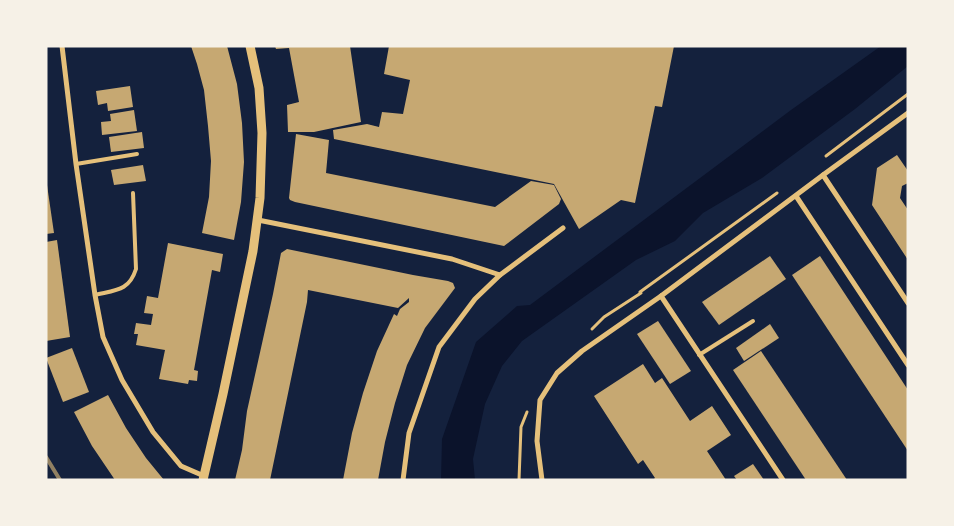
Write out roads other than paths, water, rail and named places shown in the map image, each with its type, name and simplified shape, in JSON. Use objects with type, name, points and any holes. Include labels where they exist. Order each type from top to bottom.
[{"type":"street","points":[[62,46],[76,164],[95,295],[103,336],[122,380],[153,432],[181,466],[204,478],[251,261],[258,220],[262,174],[262,133],[259,88],[250,46]]},
{"type":"street","points":[[542,480],[537,441],[540,400],[557,373],[582,351],[661,296],[908,113]]},
{"type":"street","points":[[823,175],[908,303]]},
{"type":"street","points":[[796,196],[908,365]]},
{"type":"street","points":[[258,220],[452,259],[500,274]]},
{"type":"street","points":[[403,480],[409,433],[439,346],[475,299],[500,274],[563,228]]},
{"type":"street","points":[[661,296],[783,480]]},
{"type":"lane","points":[[76,164],[137,154]]},
{"type":"lane","points":[[95,295],[116,290],[127,285],[133,278],[136,269],[133,193]]},
{"type":"lane","points":[[699,355],[754,321]]},
{"type":"water","points":[[881,46],[908,46],[908,66],[855,109],[762,178],[703,213],[675,241],[636,260],[522,341],[502,366],[485,404],[473,459],[475,480],[441,480],[442,439],[476,342],[517,306],[530,305],[791,110]]},
{"type":"railway","points":[[46,457],[60,480]]}]
